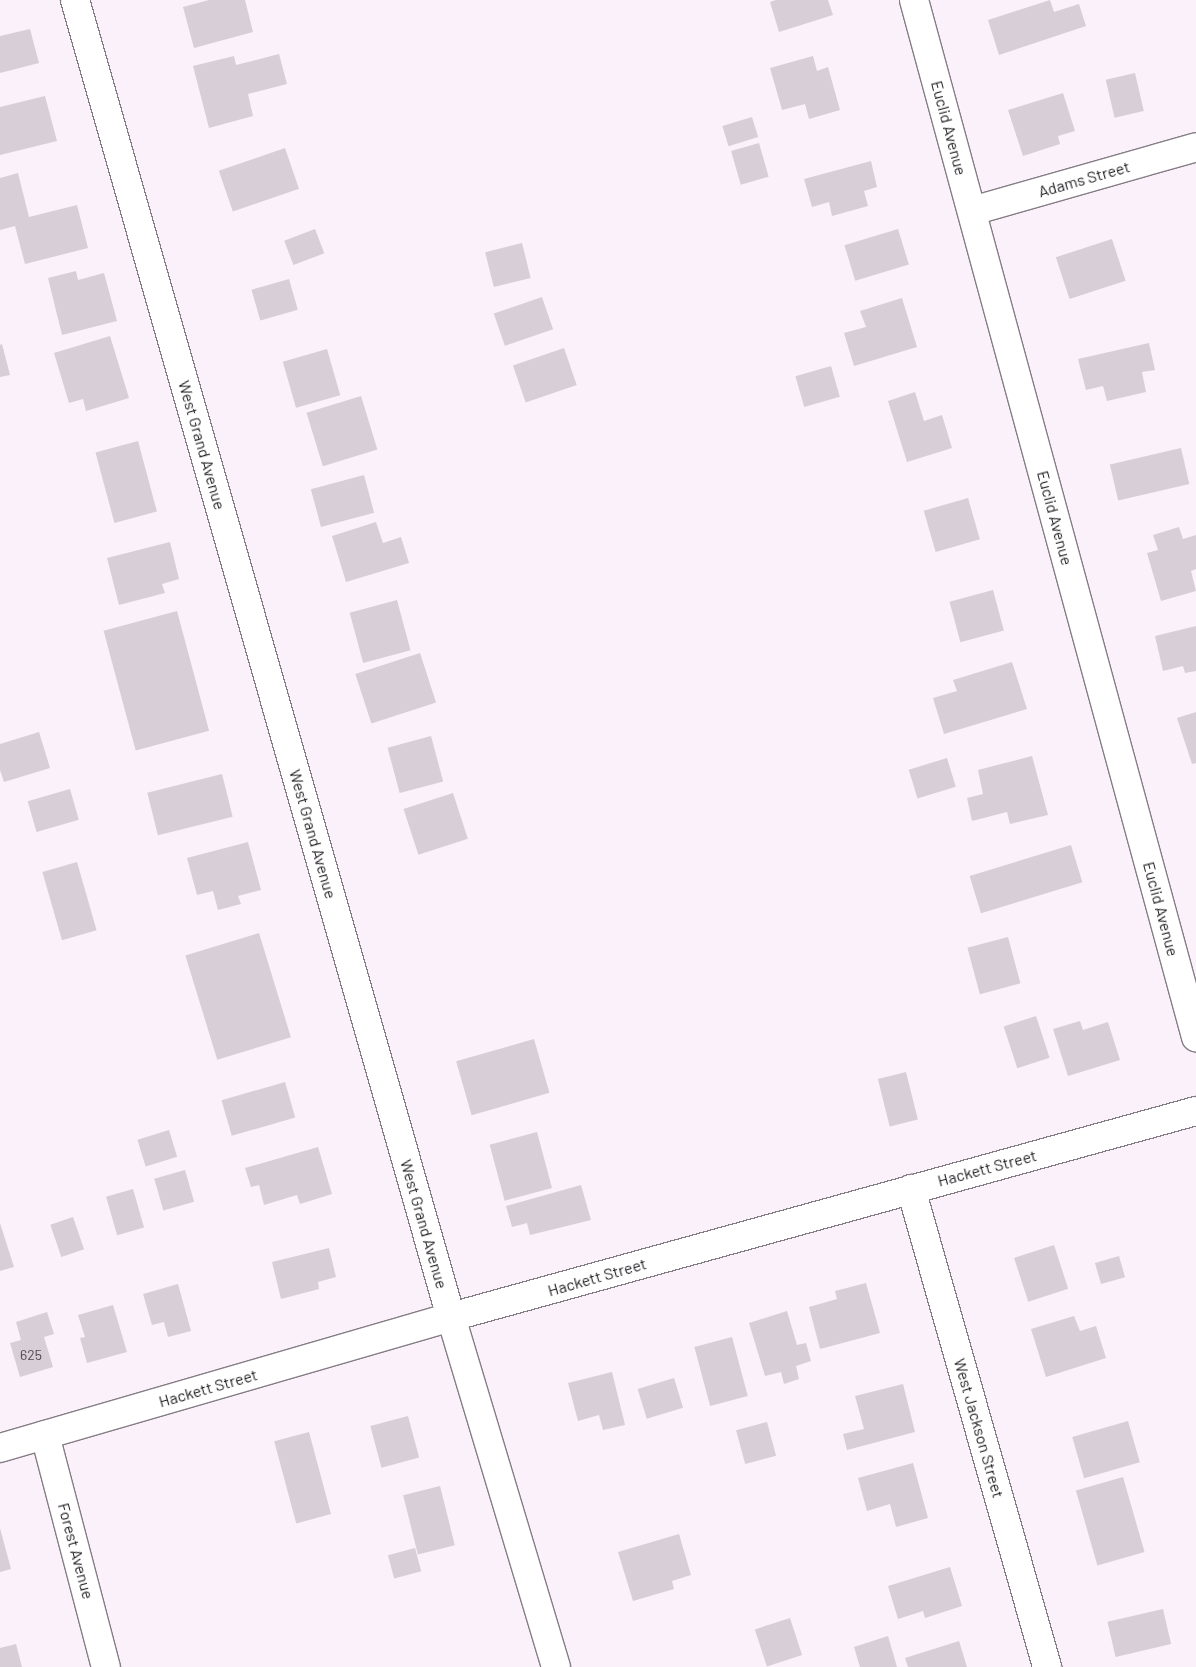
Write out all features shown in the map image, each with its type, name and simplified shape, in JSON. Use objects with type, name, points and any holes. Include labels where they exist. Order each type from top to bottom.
[{"type":"street","name":"West Grand Avenue","points":[[75,0],[451,1318],[556,1667]]},
{"type":"street","name":"Euclid Avenue","points":[[914,0],[1196,1037]]},
{"type":"street","name":"Adams Street","points":[[972,211],[1196,147]]},
{"type":"street","name":"Hackett Street","points":[[0,1448],[451,1318],[1196,1111]]},
{"type":"street","name":"West Jackson Street","points":[[911,1189],[1047,1667]]},
{"type":"street","name":"Forest Avenue","points":[[45,1435],[106,1667]]},
{"type":"building","points":[[209,0],[245,0],[253,32],[194,48],[183,7]]},
{"type":"building","points":[[776,0],[828,0],[833,15],[779,32],[770,2]]},
{"type":"building","points":[[1050,0],[1054,12],[1079,4],[1086,26],[999,55],[988,20]]},
{"type":"building","points":[[30,29],[39,63],[0,73],[0,36]]},
{"type":"building","points":[[279,54],[287,84],[248,94],[253,116],[209,128],[193,66],[234,56],[236,65]]},
{"type":"building","points":[[813,56],[817,71],[828,67],[840,110],[809,119],[805,104],[782,110],[770,68]]},
{"type":"building","points":[[1135,73],[1144,111],[1115,118],[1106,80]]},
{"type":"building","points":[[1063,93],[1075,131],[1058,136],[1060,144],[1023,156],[1008,110]]},
{"type":"building","points":[[45,96],[57,141],[0,155],[0,107]]},
{"type":"building","points":[[752,117],[758,137],[728,146],[722,126]]},
{"type":"building","points":[[759,143],[769,177],[741,185],[731,151]]},
{"type":"building","points":[[285,148],[299,189],[233,211],[219,171]]},
{"type":"building","points":[[871,161],[877,187],[864,191],[868,206],[832,216],[829,202],[812,207],[804,179]]},
{"type":"building","points":[[18,173],[29,217],[77,205],[88,248],[25,264],[15,226],[0,230],[0,178]]},
{"type":"building","points":[[315,229],[324,253],[294,265],[284,241]]},
{"type":"building","points":[[898,229],[909,264],[855,281],[844,245]]},
{"type":"building","points":[[1112,239],[1126,281],[1069,299],[1056,257]]},
{"type":"building","points":[[522,243],[531,278],[494,287],[485,252]]},
{"type":"building","points":[[76,271],[78,280],[104,273],[117,321],[62,335],[48,278]]},
{"type":"building","points":[[289,279],[298,310],[260,321],[252,290]]},
{"type":"building","points":[[542,297],[553,329],[505,346],[494,314]]},
{"type":"building","points":[[902,298],[917,347],[854,366],[844,333],[866,327],[860,311]]},
{"type":"building","points":[[110,336],[129,398],[86,411],[83,399],[69,403],[54,353]]},
{"type":"building","points":[[1149,343],[1155,370],[1142,372],[1146,392],[1107,401],[1103,386],[1086,390],[1078,359]]},
{"type":"building","points":[[2,344],[10,375],[0,377],[0,345]]},
{"type":"building","points":[[564,348],[577,385],[526,402],[513,366]]},
{"type":"building","points":[[327,349],[340,395],[296,408],[283,362]]},
{"type":"building","points":[[831,366],[840,397],[804,407],[795,376]]},
{"type":"building","points":[[915,392],[924,421],[942,415],[952,448],[907,462],[888,401]]},
{"type":"building","points":[[361,396],[377,450],[323,466],[306,413]]},
{"type":"building","points":[[138,441],[157,512],[114,523],[95,452]]},
{"type":"building","points":[[1181,448],[1189,484],[1118,500],[1110,464]]},
{"type":"building","points":[[364,475],[374,513],[321,527],[311,489]]},
{"type":"building","points":[[968,498],[980,539],[936,552],[924,511]]},
{"type":"building","points":[[376,522],[383,543],[401,537],[409,563],[346,582],[332,536]]},
{"type":"building","points":[[1179,527],[1183,539],[1196,535],[1196,569],[1191,571],[1196,591],[1161,601],[1147,553],[1158,550],[1153,535]]},
{"type":"building","points":[[170,542],[179,579],[162,584],[165,593],[119,605],[107,558]]},
{"type":"building","points":[[993,590],[1004,631],[960,642],[950,602]]},
{"type":"building","points":[[397,600],[410,650],[363,663],[350,613]]},
{"type":"building","points":[[177,611],[209,731],[136,750],[104,631]]},
{"type":"building","points":[[1196,626],[1196,671],[1185,673],[1183,666],[1163,671],[1155,636]]},
{"type":"building","points":[[420,653],[436,702],[371,723],[355,674]]},
{"type":"building","points":[[1012,662],[1027,709],[944,734],[933,698],[957,691],[953,680]]},
{"type":"building","points":[[1196,712],[1196,763],[1192,764],[1177,718]]},
{"type":"building","points":[[39,732],[50,768],[4,782],[0,770],[0,744]]},
{"type":"building","points":[[431,736],[443,781],[400,793],[388,748]]},
{"type":"building","points":[[1032,756],[1048,815],[1010,824],[1007,812],[972,821],[967,798],[983,794],[978,770]]},
{"type":"building","points":[[947,758],[956,787],[918,798],[909,770]]},
{"type":"building","points":[[222,774],[233,817],[158,835],[147,793]]},
{"type":"building","points":[[70,789],[79,820],[37,832],[28,801]]},
{"type":"building","points":[[453,793],[468,839],[418,855],[404,809]]},
{"type":"building","points":[[248,842],[261,890],[238,896],[241,904],[218,910],[213,891],[197,895],[187,858]]},
{"type":"building","points":[[1071,845],[1082,882],[981,913],[970,876]]},
{"type":"building","points":[[77,862],[97,930],[62,940],[42,872]]},
{"type":"building","points":[[259,933],[291,1037],[217,1060],[185,956]]},
{"type":"building","points":[[1008,937],[1020,983],[980,994],[967,948]]},
{"type":"building","points":[[1036,1016],[1050,1058],[1017,1068],[1004,1027]]},
{"type":"building","points":[[1080,1021],[1083,1030],[1108,1022],[1120,1060],[1068,1076],[1053,1029]]},
{"type":"building","points":[[534,1039],[549,1093],[472,1115],[456,1061]]},
{"type":"building","points":[[906,1072],[918,1120],[890,1127],[878,1079]]},
{"type":"building","points":[[285,1082],[295,1118],[232,1136],[222,1100]]},
{"type":"building","points":[[169,1130],[177,1157],[146,1166],[137,1140]]},
{"type":"building","points":[[537,1132],[552,1188],[505,1201],[490,1145]]},
{"type":"building","points":[[318,1147],[332,1194],[300,1204],[297,1195],[264,1205],[259,1185],[251,1187],[245,1168]]},
{"type":"building","points":[[185,1170],[194,1202],[163,1211],[154,1179]]},
{"type":"building","points":[[581,1185],[591,1220],[530,1235],[527,1223],[512,1227],[506,1206]]},
{"type":"building","points":[[133,1189],[144,1227],[117,1235],[106,1197]]},
{"type":"building","points":[[73,1217],[84,1249],[61,1257],[50,1225]]},
{"type":"building","points":[[0,1223],[14,1267],[0,1271]]},
{"type":"building","points":[[1054,1245],[1068,1289],[1028,1302],[1014,1258]]},
{"type":"building","points":[[329,1248],[336,1277],[318,1282],[319,1289],[281,1299],[272,1262]]},
{"type":"building","points":[[1119,1256],[1125,1277],[1101,1284],[1095,1263]]},
{"type":"building","points":[[866,1283],[880,1333],[820,1349],[809,1307],[837,1299],[835,1291]]},
{"type":"building","points":[[178,1284],[191,1331],[168,1337],[164,1322],[152,1325],[143,1294]]},
{"type":"building","points":[[113,1305],[127,1352],[87,1363],[80,1338],[85,1337],[78,1315]]},
{"type":"building","points":[[787,1311],[797,1345],[806,1343],[811,1361],[796,1366],[799,1379],[784,1384],[781,1372],[765,1376],[749,1323]]},
{"type":"building","points":[[47,1312],[54,1334],[44,1337],[53,1367],[20,1377],[10,1343],[21,1340],[16,1322]]},
{"type":"building","points":[[1074,1316],[1080,1331],[1096,1326],[1106,1358],[1046,1377],[1031,1329]]},
{"type":"building","points":[[732,1337],[748,1396],[710,1406],[694,1347]]},
{"type":"building","points":[[612,1372],[625,1425],[603,1430],[599,1415],[578,1421],[568,1383]]},
{"type":"building","points":[[674,1378],[683,1408],[647,1419],[638,1389]]},
{"type":"building","points":[[903,1384],[915,1432],[847,1450],[843,1434],[864,1429],[855,1396]]},
{"type":"building","points":[[408,1416],[419,1458],[381,1468],[370,1426]]},
{"type":"building","points":[[1128,1421],[1140,1462],[1084,1478],[1072,1437]]},
{"type":"building","points":[[767,1422],[776,1456],[745,1464],[736,1430]]},
{"type":"building","points":[[309,1432],[331,1514],[296,1523],[274,1441]]},
{"type":"building","points":[[913,1463],[928,1518],[896,1527],[890,1504],[867,1511],[858,1478]]},
{"type":"building","points":[[1123,1477],[1144,1552],[1097,1565],[1076,1491]]},
{"type":"building","points":[[440,1486],[455,1545],[418,1554],[403,1495]]},
{"type":"building","points":[[0,1528],[11,1569],[0,1572]]},
{"type":"building","points":[[679,1534],[691,1575],[672,1581],[674,1589],[633,1601],[618,1552]]},
{"type":"building","points":[[415,1548],[421,1571],[394,1578],[388,1555]]},
{"type":"building","points":[[950,1567],[962,1606],[925,1618],[923,1611],[898,1619],[888,1586]]},
{"type":"building","points":[[1163,1609],[1171,1644],[1116,1657],[1107,1622]]},
{"type":"building","points":[[790,1618],[802,1655],[767,1667],[755,1629]]},
{"type":"building","points":[[888,1636],[897,1667],[860,1667],[854,1647]]},
{"type":"building","points":[[959,1641],[967,1667],[908,1667],[905,1658]]},
{"type":"building","points":[[16,1644],[22,1667],[0,1667],[0,1648]]}]
